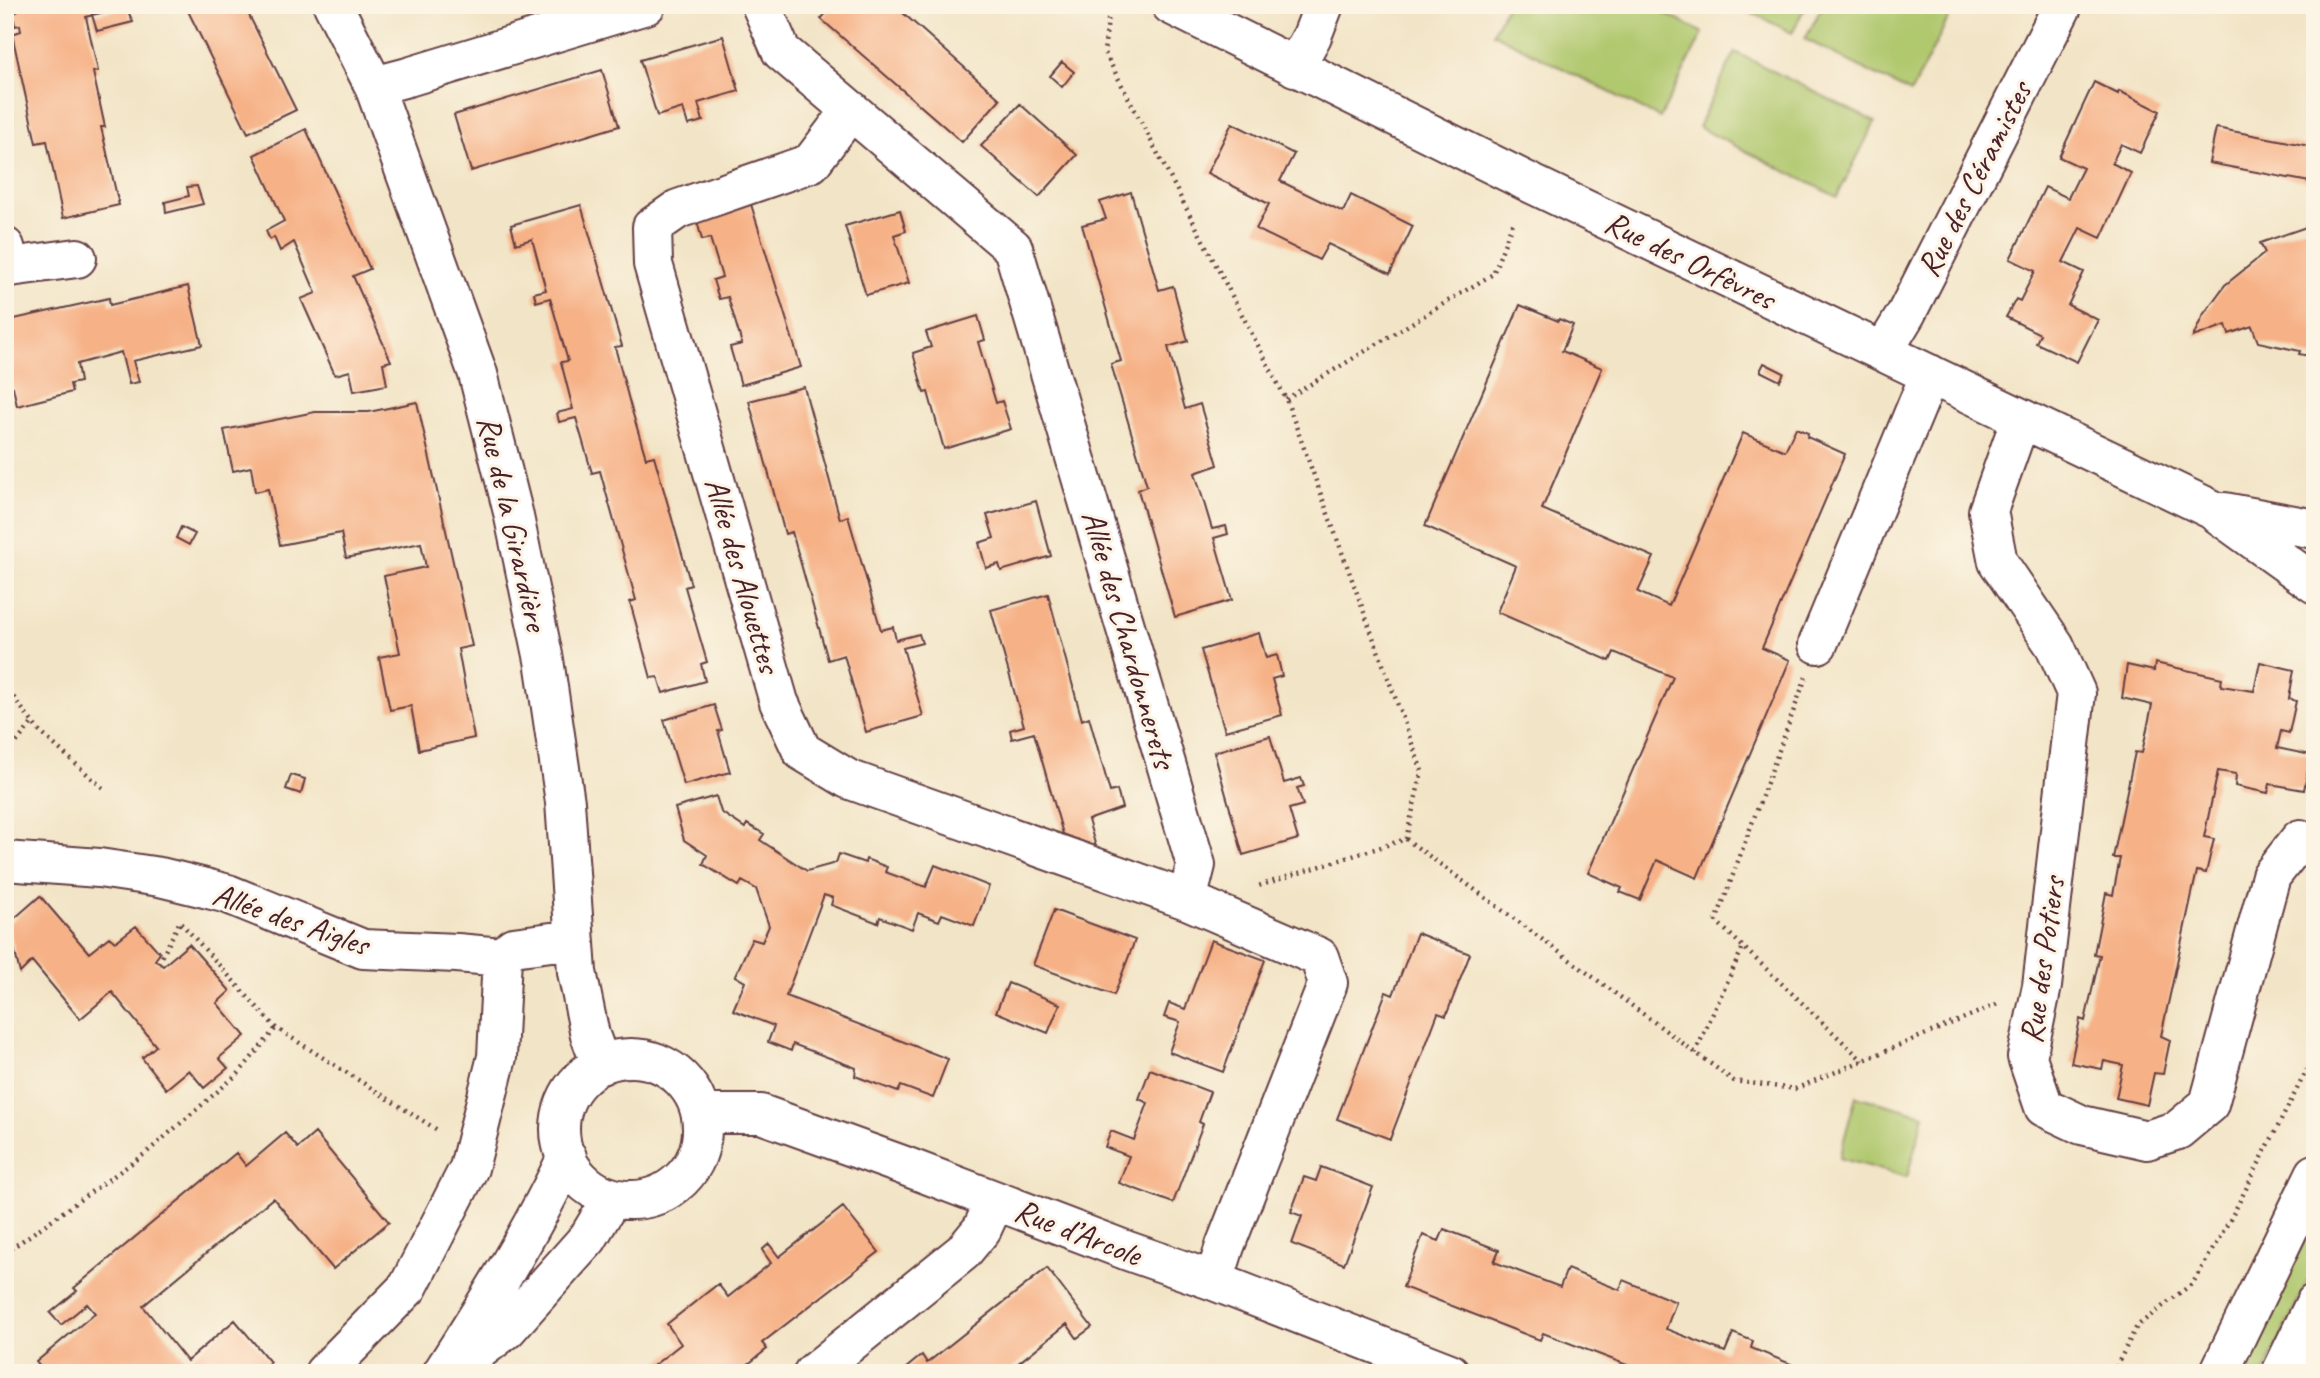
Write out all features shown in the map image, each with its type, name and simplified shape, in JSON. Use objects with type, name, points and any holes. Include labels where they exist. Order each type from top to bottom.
[{"type":"street","name":"Rue de la Girardière","points":[[334,5],[374,86],[423,217],[478,374],[513,512],[544,660],[565,802],[577,972],[590,1035],[601,1065]]},
{"type":"street","points":[[374,86],[646,5]]},
{"type":"street","name":"Allée des Chardonnerets","points":[[761,5],[781,51],[1013,248],[1196,865],[1187,900]]},
{"type":"street","name":"Rue des Orfèvres","points":[[1171,5],[1528,182],[2211,509],[2315,584]]},
{"type":"street","points":[[1295,67],[1312,36],[1324,5]]},
{"type":"street","name":"Rue des Céramistes","points":[[1883,352],[1906,314],[2063,5]]},
{"type":"street","name":"Allée des Alouettes","points":[[851,110],[811,163],[678,209],[652,226],[653,264],[779,702],[802,751],[848,779],[1187,900]]},
{"type":"street","points":[[7,261],[77,258]]},
{"type":"street","points":[[1818,644],[1930,374]]},
{"type":"street","name":"Rue des Potiers","points":[[2021,418],[1988,512],[1998,562],[2055,646],[2076,693],[2042,986],[2027,1057],[2044,1107],[2082,1125],[2147,1140],[2178,1130],[2209,1104],[2271,876],[2300,839]]},
{"type":"street","name":"Rue des Orfèvres","points":[[2211,509],[2315,529]]},
{"type":"street","name":"Allée des Aigles","points":[[5,861],[99,868],[160,877],[201,887],[228,894],[363,949],[493,956],[513,947],[574,939]]},
{"type":"street","points":[[1187,900],[1319,957],[1328,983],[1225,1246],[1214,1282]]},
{"type":"street","points":[[324,1373],[408,1287],[469,1168],[497,1057],[493,956]]},
{"type":"street","points":[[622,1059],[643,1059],[663,1065],[687,1086],[701,1114],[702,1139],[695,1161],[680,1181],[660,1195],[637,1201],[612,1198],[590,1188],[573,1170],[562,1148],[560,1123],[567,1099],[581,1079],[601,1065],[622,1059]]},
{"type":"street","name":"Rue d’Arcole","points":[[701,1114],[761,1114],[1214,1282],[1450,1373]]},
{"type":"street","points":[[442,1373],[500,1283],[540,1213],[567,1157]]},
{"type":"street","points":[[2219,1373],[2315,1174]]},
{"type":"street","points":[[449,1373],[507,1329],[588,1237],[612,1198]]},
{"type":"street","points":[[813,1373],[963,1252],[982,1229],[995,1201]]},
{"type":"street","points":[[2281,1373],[2315,1303]]},
{"type":"path","points":[[1110,5],[1104,51],[1286,399],[1422,771],[1406,839]]},
{"type":"path","points":[[1286,399],[1493,274],[1528,182]]},
{"type":"path","points":[[1818,644],[1716,920],[1863,1061]]},
{"type":"path","points":[[5,686],[33,722],[105,790]]},
{"type":"path","points":[[5,750],[16,743],[33,722]]},
{"type":"path","points":[[1222,915],[1237,893],[1406,839]]},
{"type":"path","points":[[1406,839],[1734,1081],[1795,1089],[2042,986]]},
{"type":"path","points":[[159,963],[201,887]]},
{"type":"path","points":[[180,921],[276,1028],[447,1136],[475,1141]]},
{"type":"path","points":[[1695,1053],[1743,947]]},
{"type":"path","points":[[5,1253],[146,1153],[239,1073],[276,1028]]},
{"type":"path","points":[[2113,1373],[2137,1326],[2193,1283],[2231,1218],[2315,1054]]},
{"type":"green space","points":[[1507,5],[1649,5],[1703,33],[1660,118],[1493,33]]},
{"type":"green space","points":[[1737,5],[1806,5],[1792,33]]},
{"type":"green space","points":[[1823,5],[1955,5],[1911,93],[1805,39]]},
{"type":"green space","points":[[1735,52],[1875,122],[1837,197],[1698,127]]},
{"type":"green space","points":[[1856,1096],[1924,1115],[1907,1177],[1839,1158]]},
{"type":"green space","points":[[2315,1217],[2315,1265],[2264,1373],[2240,1373]]},
{"type":"building","points":[[16,5],[89,5],[92,15],[86,17],[98,71],[93,72],[105,127],[101,127],[119,205],[63,218],[47,141],[36,143],[24,89],[12,34],[21,31],[20,25],[15,26],[13,14],[18,11]]},
{"type":"building","points":[[201,5],[244,5],[296,110],[248,133],[188,11]]},
{"type":"building","points":[[833,5],[894,5],[1000,99],[962,142],[821,19]]},
{"type":"building","points":[[126,7],[133,22],[97,31],[92,15]]},
{"type":"building","points":[[723,36],[739,91],[698,103],[703,121],[688,125],[683,108],[657,116],[640,60]]},
{"type":"building","points":[[1062,62],[1074,72],[1062,87],[1050,76]]},
{"type":"building","points":[[602,70],[619,126],[471,171],[454,115]]},
{"type":"building","points":[[2094,82],[2160,111],[2140,153],[2121,144],[2112,163],[2131,173],[2101,238],[2080,228],[2063,262],[2084,272],[2068,305],[2098,320],[2077,362],[2036,343],[2040,334],[2006,317],[2016,299],[2020,301],[2035,271],[2010,259],[2045,187],[2068,198],[2083,168],[2059,157]]},
{"type":"building","points":[[1020,104],[1077,155],[1039,197],[981,146]]},
{"type":"building","points":[[1232,123],[1294,154],[1280,181],[1343,212],[1351,195],[1413,226],[1390,274],[1328,244],[1319,260],[1256,229],[1269,204],[1207,173]]},
{"type":"building","points":[[2216,128],[2315,147],[2315,183],[2209,163]]},
{"type":"building","points":[[306,129],[370,269],[353,276],[391,361],[383,363],[387,385],[354,391],[350,371],[335,375],[301,299],[316,293],[294,242],[280,251],[274,237],[270,240],[266,231],[284,221],[254,155]]},
{"type":"building","points":[[197,186],[203,204],[166,213],[165,202],[189,196],[187,187]]},
{"type":"building","points":[[1131,192],[1159,290],[1173,286],[1188,341],[1168,347],[1185,409],[1200,404],[1218,465],[1195,473],[1212,529],[1226,526],[1228,534],[1214,538],[1232,600],[1175,617],[1138,490],[1147,486],[1111,364],[1121,361],[1082,225],[1106,219],[1100,202]]},
{"type":"building","points":[[750,201],[801,367],[741,385],[730,347],[742,344],[728,297],[719,299],[713,280],[722,277],[710,238],[702,240],[696,217]]},
{"type":"building","points":[[581,205],[622,346],[615,347],[630,404],[646,458],[654,456],[691,585],[685,587],[707,662],[701,664],[705,681],[663,693],[658,677],[651,678],[630,602],[636,600],[600,471],[592,473],[576,418],[559,422],[557,413],[573,409],[561,362],[568,361],[550,298],[536,302],[534,293],[546,290],[532,239],[516,244],[511,225]]},
{"type":"building","points":[[900,210],[906,231],[894,235],[909,283],[866,295],[845,226]]},
{"type":"building","points":[[2315,224],[2315,357],[2258,342],[2252,326],[2229,334],[2226,325],[2193,337],[2203,315],[2225,285],[2265,253],[2260,243]]},
{"type":"building","points":[[188,286],[202,345],[133,361],[139,382],[129,384],[121,352],[77,364],[80,382],[70,384],[72,392],[17,406],[13,387],[5,389],[5,321],[109,298],[110,305]]},
{"type":"building","points":[[1520,305],[1573,325],[1562,351],[1602,368],[1542,509],[1654,557],[1638,592],[1669,606],[1743,433],[1785,451],[1796,428],[1808,433],[1807,437],[1845,454],[1762,648],[1790,660],[1697,878],[1657,860],[1640,900],[1620,892],[1622,888],[1588,873],[1673,677],[1614,652],[1610,661],[1497,612],[1516,566],[1425,526]]},
{"type":"building","points":[[978,316],[985,340],[978,342],[996,403],[1002,401],[1011,429],[944,449],[928,392],[924,393],[913,353],[931,347],[926,332]]},
{"type":"building","points":[[1764,363],[1784,373],[1780,381],[1760,371]]},
{"type":"building","points":[[804,387],[840,519],[848,516],[881,630],[893,627],[896,640],[919,634],[922,643],[903,648],[923,716],[866,732],[844,655],[828,660],[792,532],[785,534],[749,401]]},
{"type":"building","points":[[417,402],[472,646],[458,649],[474,738],[419,750],[411,706],[390,710],[379,657],[400,653],[384,576],[426,567],[421,543],[346,558],[341,533],[280,545],[268,489],[255,492],[251,467],[233,471],[224,430],[315,412],[369,412]]},
{"type":"building","points":[[1036,501],[1051,556],[1001,571],[999,564],[986,568],[979,543],[994,538],[987,515]]},
{"type":"building","points":[[181,527],[195,534],[189,545],[176,538]]},
{"type":"building","points":[[1048,594],[1082,720],[1089,717],[1110,792],[1117,790],[1122,808],[1088,820],[1096,847],[1063,834],[1034,733],[1012,739],[1010,730],[1024,726],[991,610]]},
{"type":"building","points":[[1259,633],[1266,658],[1277,655],[1282,676],[1272,679],[1282,715],[1225,731],[1201,650]]},
{"type":"building","points":[[2260,662],[2294,670],[2289,699],[2296,701],[2289,733],[2281,731],[2277,748],[2311,755],[2304,790],[2270,784],[2268,793],[2235,786],[2236,774],[2218,771],[2204,837],[2214,839],[2206,873],[2197,871],[2161,1036],[2170,1040],[2163,1074],[2154,1073],[2147,1105],[2116,1098],[2123,1065],[2104,1061],[2102,1069],[2071,1063],[2080,1019],[2085,1021],[2100,955],[2094,954],[2106,893],[2113,895],[2120,858],[2113,858],[2135,752],[2142,753],[2152,705],[2122,698],[2127,665],[2154,671],[2155,663],[2222,678],[2221,686],[2254,691]]},
{"type":"building","points":[[714,705],[722,730],[718,731],[730,772],[684,785],[664,720]]},
{"type":"building","points":[[1270,736],[1284,783],[1301,778],[1304,786],[1297,788],[1303,805],[1289,809],[1298,839],[1243,855],[1214,752]]},
{"type":"building","points":[[291,775],[305,779],[301,794],[286,789]]},
{"type":"building","points":[[716,796],[721,812],[745,828],[747,824],[764,834],[760,840],[807,871],[836,863],[839,854],[865,863],[866,859],[887,867],[885,872],[926,887],[935,865],[989,886],[974,926],[942,914],[939,921],[918,913],[912,929],[880,917],[878,923],[831,905],[833,898],[824,895],[786,996],[948,1059],[933,1098],[901,1086],[898,1092],[855,1076],[856,1068],[793,1044],[791,1051],[768,1042],[774,1026],[733,1010],[745,982],[735,976],[752,939],[762,942],[769,926],[756,889],[742,881],[739,886],[703,864],[707,855],[684,840],[675,808]]},
{"type":"building","points":[[40,896],[89,953],[109,937],[115,942],[136,926],[160,953],[155,960],[163,966],[189,944],[230,991],[217,1003],[245,1036],[219,1058],[228,1068],[204,1088],[189,1070],[166,1089],[142,1058],[156,1046],[112,992],[80,1019],[32,961],[20,973],[8,924]]},
{"type":"building","points":[[1054,910],[1135,940],[1114,995],[1033,965]]},
{"type":"building","points":[[1417,933],[1470,954],[1446,1016],[1438,1013],[1390,1139],[1337,1119],[1386,992],[1393,995]]},
{"type":"building","points":[[1211,940],[1265,960],[1223,1072],[1169,1052],[1180,1022],[1164,1017],[1169,1003],[1185,1009]]},
{"type":"building","points":[[1008,983],[1060,1004],[1048,1033],[996,1012]]},
{"type":"building","points":[[1150,1069],[1210,1092],[1199,1122],[1203,1124],[1173,1203],[1119,1183],[1129,1156],[1105,1147],[1111,1131],[1134,1140],[1148,1103],[1139,1099]]},
{"type":"building","points":[[285,1133],[298,1148],[315,1133],[389,1222],[333,1269],[273,1198],[143,1306],[187,1361],[235,1320],[270,1362],[257,1373],[45,1373],[36,1362],[95,1313],[87,1304],[61,1325],[50,1313],[77,1291],[74,1288],[236,1153],[246,1166]]},
{"type":"building","points":[[1321,1167],[1373,1187],[1344,1264],[1292,1244],[1302,1216],[1291,1212],[1304,1177],[1316,1181]]},
{"type":"building","points":[[843,1207],[879,1252],[762,1343],[767,1349],[737,1373],[644,1373],[681,1344],[667,1324],[718,1284],[728,1297],[771,1263],[762,1250],[769,1244],[779,1257]]},
{"type":"building","points":[[1444,1229],[1499,1250],[1494,1262],[1560,1287],[1567,1269],[1620,1290],[1623,1280],[1676,1302],[1666,1329],[1725,1352],[1733,1333],[1753,1341],[1751,1348],[1813,1373],[1648,1373],[1543,1333],[1540,1340],[1403,1287],[1423,1235],[1439,1241]]},
{"type":"building","points":[[1047,1268],[1092,1327],[1077,1338],[1067,1324],[1006,1373],[900,1373],[922,1355],[927,1363]]}]
